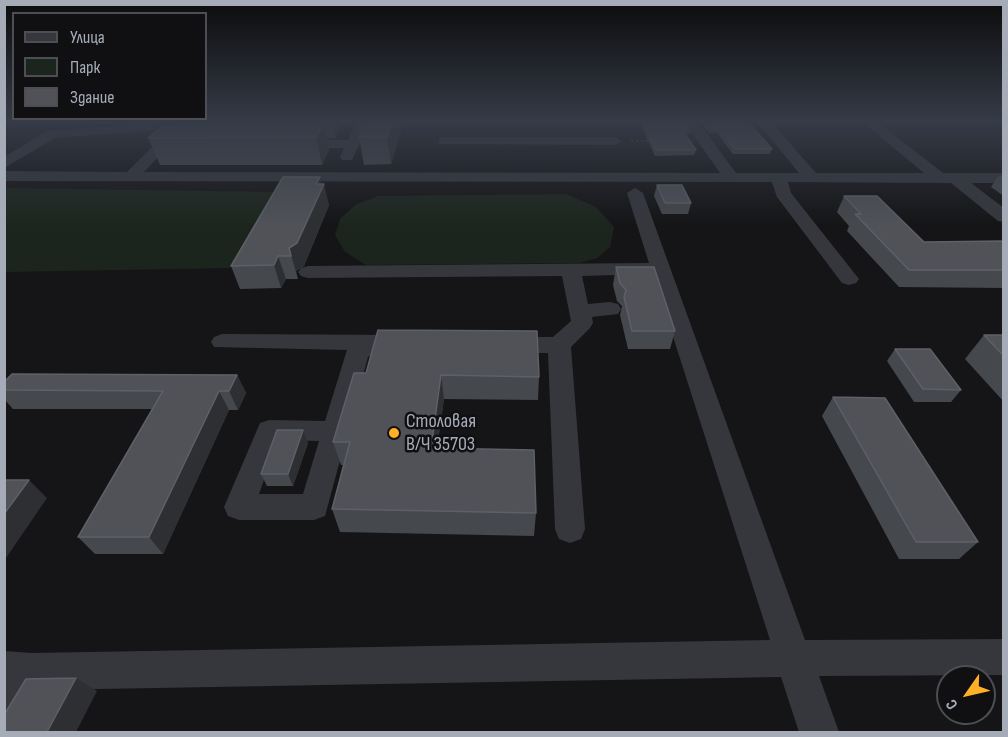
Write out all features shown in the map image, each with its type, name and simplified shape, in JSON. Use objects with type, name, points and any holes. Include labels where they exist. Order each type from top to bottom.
[{"type":"street","points":[[130,176],[149,157]]},
{"type":"street","points":[[339,176],[347,157]]},
{"type":"street","points":[[622,157],[634,185],[819,732]]},
{"type":"street","points":[[717,157],[731,177]]},
{"type":"street","points":[[794,157],[811,177]]},
{"type":"street","points":[[919,157],[1004,217]]},
{"type":"street","points":[[4,176],[339,176],[634,185],[731,177],[1004,178]]},
{"type":"street","points":[[778,177],[783,194],[849,279]]},
{"type":"street","points":[[308,272],[571,272],[661,269]]},
{"type":"street","points":[[478,344],[560,345],[582,323],[571,272]]},
{"type":"street","points":[[580,311],[610,309]]},
{"type":"street","points":[[222,342],[431,344]]},
{"type":"street","points":[[335,431],[357,353],[372,343]]},
{"type":"street","points":[[560,345],[570,529]]},
{"type":"street","points":[[4,723],[18,671],[793,658],[1004,657]]},
{"type":"green space","points":[[4,188],[280,192],[230,268],[5,272]]},
{"type":"green space","points":[[566,194],[596,207],[614,227],[610,247],[597,258],[580,263],[366,265],[345,252],[335,235],[340,219],[355,205],[378,196]]},
{"type":"building","points":[[283,177],[320,177],[316,184],[324,184],[297,243],[289,248],[291,256],[278,256],[274,265],[231,266]]},
{"type":"building","points":[[657,185],[682,185],[691,203],[665,203]]},
{"type":"building","points":[[844,196],[877,196],[924,242],[1004,241],[1004,270],[909,270],[855,214],[861,214]]},
{"type":"building","points":[[616,267],[654,267],[675,331],[632,331],[624,297],[626,290],[620,283]]},
{"type":"building","name":"Столовая В/Ч 35703","points":[[378,330],[537,331],[539,377],[441,375],[431,448],[534,450],[536,513],[332,509],[350,442],[333,442],[354,373],[366,373]]},
{"type":"building","points":[[984,335],[1004,335],[1004,356]]},
{"type":"building","points":[[895,349],[930,349],[961,390],[923,389]]},
{"type":"building","points":[[12,374],[237,375],[229,391],[219,391],[149,537],[78,537],[163,391],[4,390],[4,382]]},
{"type":"building","points":[[833,397],[885,398],[978,542],[916,542]]},
{"type":"building","points":[[277,430],[303,430],[288,474],[261,474]]},
{"type":"building","points":[[4,480],[29,480],[4,514]]},
{"type":"building","points":[[76,678],[47,732],[4,732],[4,715],[26,679]]},
{"type":"place","name":"Столовая В/Ч 35703","points":[[394,433]]}]
